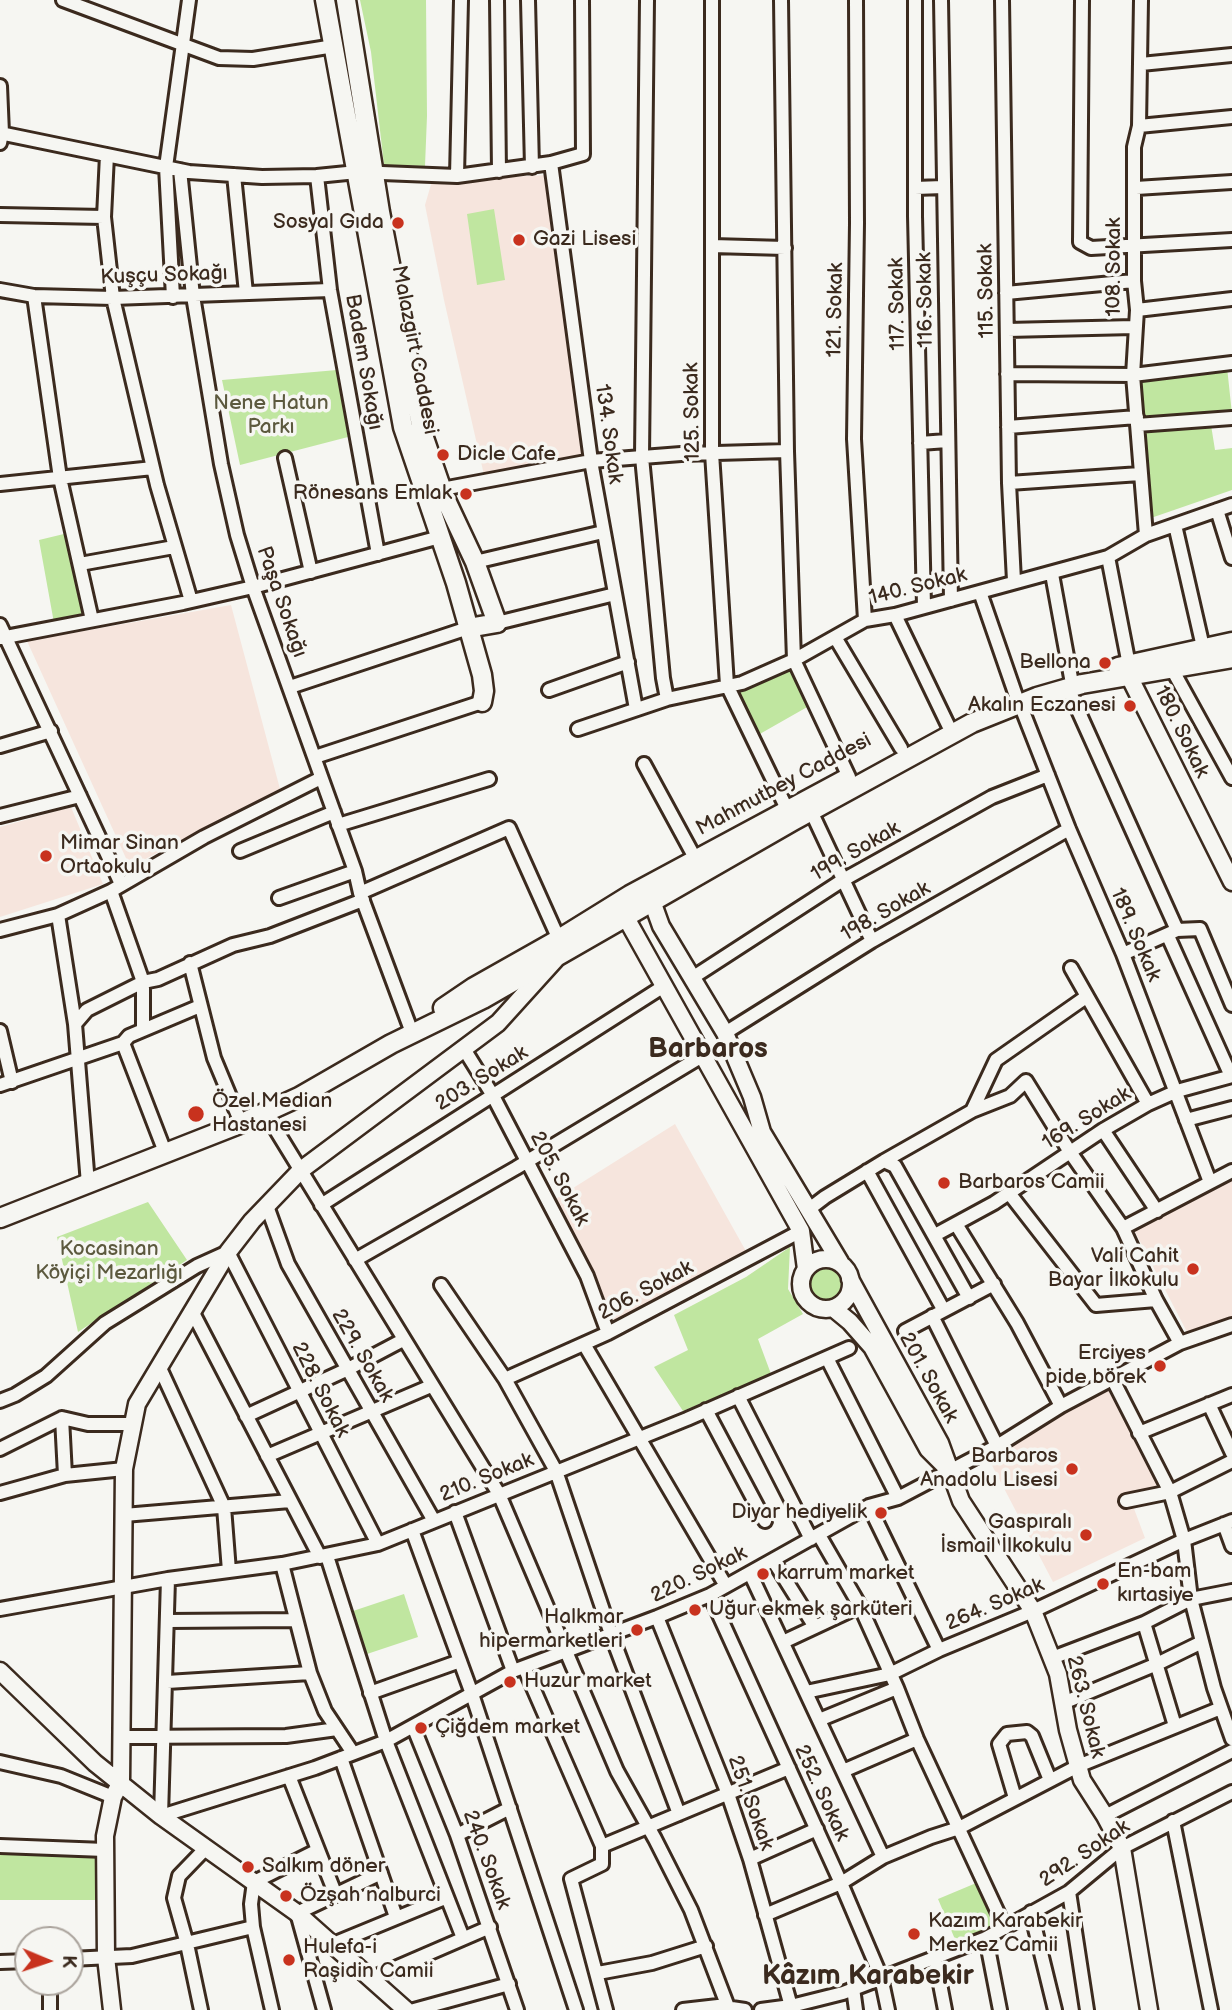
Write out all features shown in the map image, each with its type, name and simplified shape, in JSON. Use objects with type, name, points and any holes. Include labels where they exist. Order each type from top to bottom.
[{"type":"main road","name":"Malazgirt Caddesi","points":[[325,0],[423,435],[497,623]]},
{"type":"main road","name":"Malazgirt Caddesi","points":[[346,0],[365,172],[403,427],[482,675],[482,702]]},
{"type":"main road","points":[[468,628],[497,623]]},
{"type":"main road","name":"Mahmutbey Caddesi","points":[[0,1218],[241,1123],[299,1097],[391,1044],[482,999],[618,902],[699,865],[790,815],[849,777],[948,725],[1070,683],[1129,670],[1203,647],[1232,642]]},
{"type":"main road","name":"Mahmutbey Caddesi","points":[[1129,670],[1172,669],[1232,658]]},
{"type":"main road","name":"Mahmutbey Caddesi","points":[[790,815],[811,811],[1018,700]]},
{"type":"main road","name":"Mahmutbey Caddesi","points":[[391,1044],[474,987],[625,916],[652,901],[699,865]]},
{"type":"street","points":[[63,0],[219,58],[253,59],[334,46]]},
{"type":"street","points":[[173,297],[166,167],[189,0]]},
{"type":"street","points":[[457,176],[461,0]]},
{"type":"street","points":[[497,0],[499,171]]},
{"type":"street","points":[[528,0],[532,167]]},
{"type":"street","points":[[0,86],[1,136],[180,170],[262,177],[365,172],[457,176],[532,167],[583,154],[582,0]]},
{"type":"street","points":[[647,0],[642,457],[667,699]]},
{"type":"street","name":"125. Sokak","points":[[712,0],[712,453],[727,685],[790,815]]},
{"type":"street","points":[[782,0],[787,452],[794,660],[849,777]]},
{"type":"street","name":"121. Sokak","points":[[856,0],[854,439],[865,620]]},
{"type":"street","name":"117. Sokak","points":[[915,0],[915,188],[924,606]]},
{"type":"street","name":"116. Sokak","points":[[941,0],[951,600]]},
{"type":"street","name":"115. Sokak","points":[[1002,0],[1009,482],[1014,581]]},
{"type":"street","points":[[1082,0],[1080,242],[1091,248],[1232,240]]},
{"type":"street","name":"108. Sokak","points":[[1141,0],[1142,64],[1139,126],[1134,147],[1134,281],[1137,310],[1133,375],[1146,535]]},
{"type":"street","points":[[1142,64],[1232,55]]},
{"type":"street","points":[[1139,126],[1232,117]]},
{"type":"street","points":[[107,155],[103,217],[113,298],[153,468],[191,601]]},
{"type":"street","name":"134. Sokak","points":[[551,163],[591,461],[636,709]]},
{"type":"street","name":"Paşa Sokağı","points":[[180,170],[193,296],[221,464],[237,535],[253,587],[355,871],[361,897],[411,1030]]},
{"type":"street","points":[[234,175],[246,293]]},
{"type":"street","name":"Badem Sokağı","points":[[317,176],[330,290],[378,554]]},
{"type":"street","points":[[1136,188],[1232,182]]},
{"type":"street","points":[[915,188],[943,187]]},
{"type":"street","points":[[0,215],[103,217]]},
{"type":"street","points":[[712,246],[785,248]]},
{"type":"street","points":[[1006,293],[1134,281]]},
{"type":"street","name":"Kuşçu Sokağı","points":[[0,290],[34,296],[113,298],[330,290]]},
{"type":"street","points":[[34,296],[60,478],[92,620]]},
{"type":"street","points":[[1137,310],[1232,299]]},
{"type":"street","points":[[1007,330],[1134,327]]},
{"type":"street","points":[[1007,374],[1133,375],[1232,363]]},
{"type":"street","points":[[1008,427],[1232,418]]},
{"type":"street","points":[[920,443],[947,441]]},
{"type":"street","points":[[442,489],[591,461],[712,453],[787,452]]},
{"type":"street","points":[[285,458],[311,572]]},
{"type":"street","points":[[0,484],[153,468]]},
{"type":"street","points":[[1009,482],[1140,474]]},
{"type":"street","name":"140. Sokak","points":[[578,729],[667,699],[742,683],[794,660],[865,620],[895,615],[1108,557],[1146,535],[1232,505]]},
{"type":"street","points":[[1217,510],[1232,558]]},
{"type":"street","points":[[1175,525],[1203,647]]},
{"type":"street","points":[[475,562],[603,532]]},
{"type":"street","points":[[4,637],[253,587],[440,537]]},
{"type":"street","points":[[80,564],[174,547]]},
{"type":"street","points":[[1108,557],[1129,670]]},
{"type":"street","points":[[1052,574],[1070,683],[1232,1076]]},
{"type":"street","name":"189. Sokak","points":[[980,592],[1018,700],[1069,830],[1123,954],[1210,1182]]},
{"type":"street","points":[[497,623],[615,594]]},
{"type":"street","points":[[895,615],[948,725]]},
{"type":"street","points":[[0,625],[80,796],[116,888],[143,982],[143,1030]]},
{"type":"street","points":[[290,687],[468,628]]},
{"type":"street","points":[[835,638],[901,748]]},
{"type":"street","points":[[549,690],[628,662]]},
{"type":"street","points":[[1172,669],[1232,778]]},
{"type":"street","name":"180. Sokak","points":[[1129,670],[1232,882]]},
{"type":"street","points":[[315,757],[482,702]]},
{"type":"street","points":[[0,746],[51,731]]},
{"type":"street","points":[[644,764],[699,865]]},
{"type":"street","name":"199. Sokak","points":[[692,978],[843,880],[992,797],[1048,775]]},
{"type":"street","points":[[0,930],[58,915],[116,888],[269,802],[321,778]]},
{"type":"street","points":[[338,825],[489,779]]},
{"type":"street","points":[[0,816],[80,796]]},
{"type":"street","points":[[811,811],[872,941]]},
{"type":"street","points":[[240,851],[334,812]]},
{"type":"street","points":[[75,1024],[87,1010],[143,982],[158,979],[233,945],[270,936],[509,828],[561,945],[499,1023],[301,1170],[267,1206],[228,1252],[137,1404],[124,1469],[122,1737],[117,1789],[105,1850],[106,1957],[112,2010]]},
{"type":"street","name":"198. Sokak","points":[[725,1033],[872,941],[1069,830]]},
{"type":"street","points":[[279,898],[355,871]]},
{"type":"street","name":"201. Sokak","points":[[652,901],[661,926],[725,1033],[752,1097],[762,1132],[846,1268],[940,1443],[949,1470]]},
{"type":"street","points":[[58,915],[75,1024],[88,1184]]},
{"type":"street","name":"201. Sokak","points":[[625,916],[801,1231],[806,1269],[801,1279],[804,1296],[816,1307],[833,1308],[850,1322],[872,1347],[928,1449],[949,1470]]},
{"type":"street","points":[[1123,954],[1173,933],[1200,929],[1232,1005]]},
{"type":"street","points":[[190,963],[214,1058],[241,1123]]},
{"type":"street","points":[[1071,968],[1147,1104]]},
{"type":"street","name":"203. Sokak","points":[[321,1205],[664,986]]},
{"type":"street","points":[[972,1111],[996,1060],[1086,997]]},
{"type":"street","points":[[0,1031],[6,1083],[122,1043],[129,1036],[200,1006]]},
{"type":"street","points":[[122,1043],[165,1152]]},
{"type":"street","name":"205. Sokak","points":[[464,1049],[492,1094],[587,1276],[608,1333]]},
{"type":"street","points":[[355,1260],[527,1162],[702,1056]]},
{"type":"street","name":"169. Sokak","points":[[935,1235],[1009,1193],[1147,1104],[1177,1091],[1232,1076]]},
{"type":"street","points":[[808,1210],[867,1171],[972,1111],[1010,1096],[1026,1081],[1070,1153],[1123,1228],[1156,1300],[1180,1343]]},
{"type":"street","points":[[1186,1120],[1232,1108]]},
{"type":"street","points":[[265,1112],[499,1494],[617,1771],[691,1910],[737,2009]]},
{"type":"street","points":[[1103,1130],[1157,1211]]},
{"type":"street","points":[[884,1161],[895,1166],[969,1298]]},
{"type":"street","points":[[867,1171],[938,1313],[997,1446]]},
{"type":"street","points":[[1123,1228],[1232,1171]]},
{"type":"street","points":[[1009,1193],[1096,1305],[1156,1300]]},
{"type":"street","name":"229. Sokak","points":[[267,1206],[288,1264],[434,1521]]},
{"type":"street","points":[[956,1224],[994,1284],[1061,1406]]},
{"type":"street","name":"206. Sokak","points":[[505,1379],[608,1333],[801,1231]]},
{"type":"street","points":[[0,1401],[46,1376],[105,1323],[197,1266],[228,1252]]},
{"type":"street","name":"228. Sokak","points":[[228,1252],[319,1434],[378,1544]]},
{"type":"street","points":[[806,1269],[816,1260],[824,1258],[840,1262]]},
{"type":"street","points":[[833,1308],[846,1299],[850,1291],[850,1279]]},
{"type":"street","points":[[441,1284],[505,1379],[556,1471],[611,1634],[679,1814]]},
{"type":"street","points":[[905,1331],[994,1284]]},
{"type":"street","points":[[192,1311],[290,1501],[323,1556],[386,1741],[445,1898],[463,1938]]},
{"type":"street","name":"220. Sokak","points":[[161,1816],[289,1776],[386,1741],[518,1669],[710,1595],[869,1506],[898,1498],[997,1446],[1112,1378],[1180,1343],[1232,1325]]},
{"type":"street","points":[[246,1416],[348,1369],[403,1340]]},
{"type":"street","points":[[584,1343],[726,1586]]},
{"type":"street","name":"210. Sokak","points":[[0,1609],[168,1579],[282,1564],[378,1544],[849,1349]]},
{"type":"street","points":[[827,1358],[898,1498]]},
{"type":"street","points":[[159,1366],[224,1507],[229,1571]]},
{"type":"street","points":[[1112,1378],[1170,1492],[1184,1540],[1191,1600],[1232,1739]]},
{"type":"street","points":[[267,1456],[431,1386]]},
{"type":"street","points":[[1139,1433],[1232,1395]]},
{"type":"street","points":[[738,1396],[815,1537],[860,1606],[917,1739],[1005,1928]]},
{"type":"street","points":[[1209,1404],[1232,1453]]},
{"type":"street","points":[[706,1410],[765,1521]]},
{"type":"street","points":[[0,1449],[62,1418],[88,1424],[133,1424]]},
{"type":"street","points":[[62,1418],[65,1475]]},
{"type":"street","points":[[1126,1501],[1170,1492],[1232,1461]]},
{"type":"street","points":[[0,1493],[65,1475],[124,1469]]},
{"type":"street","name":"263. Sokak","points":[[949,1470],[961,1501],[1033,1611],[1058,1674],[1068,1730],[1082,1780],[1122,1848],[1149,2010]]},
{"type":"street","points":[[124,1515],[290,1501]]},
{"type":"street","points":[[869,1506],[939,1650]]},
{"type":"street","points":[[455,1512],[518,1669],[601,1846],[602,1864],[571,1879],[606,2010]]},
{"type":"street","points":[[1228,1523],[1232,1546]]},
{"type":"street","name":"264. Sokak","points":[[806,1692],[891,1674],[1184,1540],[1228,1523]]},
{"type":"street","points":[[412,1530],[472,1694],[576,2010]]},
{"type":"street","points":[[773,1560],[815,1627]]},
{"type":"street","points":[[282,1564],[310,1673],[347,1755],[396,1917]]},
{"type":"street","points":[[750,1573],[883,1857]]},
{"type":"street","points":[[161,1816],[168,1579]]},
{"type":"street","points":[[1052,1658],[1143,1623],[1191,1600],[1232,1591]]},
{"type":"street","name":"252. Sokak","points":[[710,1595],[842,1883],[881,1977],[888,2010]]},
{"type":"street","points":[[783,1642],[860,1606]]},
{"type":"street","name":"251. Sokak","points":[[657,1617],[728,1794],[750,1859],[792,2008]]},
{"type":"street","points":[[168,1621],[295,1620]]},
{"type":"street","points":[[1143,1623],[1175,1726]]},
{"type":"street","points":[[1063,1703],[1202,1642]]},
{"type":"street","points":[[370,1693],[460,1661]]},
{"type":"street","points":[[0,1671],[95,1763],[117,1789],[161,1816],[297,1913],[406,2010]]},
{"type":"street","points":[[167,1682],[310,1673]]},
{"type":"street","points":[[819,1720],[897,1688]]},
{"type":"street","points":[[765,1914],[842,1883],[883,1857],[959,1828],[1078,1766],[1221,1708]]},
{"type":"street","name":"240. Sokak","points":[[413,1726],[457,1835],[517,2010]]},
{"type":"street","points":[[122,1737],[286,1735],[337,1729]]},
{"type":"street","points":[[1015,1798],[999,1744],[1007,1734],[1027,1732],[1032,1736],[1050,1780]]},
{"type":"street","points":[[843,1771],[917,1739]]},
{"type":"street","points":[[1105,1816],[1232,1751]]},
{"type":"street","points":[[0,1762],[117,1789]]},
{"type":"street","points":[[601,1846],[789,1768]]},
{"type":"street","points":[[289,1776],[335,1893]]},
{"type":"street","name":"292. Sokak","points":[[761,2010],[792,2008],[843,1993],[986,1938],[1069,1892],[1122,1848],[1232,1792]]},
{"type":"street","points":[[457,1835],[510,1808]]},
{"type":"street","points":[[1172,1821],[1211,2010]]},
{"type":"street","points":[[750,1859],[817,1829]]},
{"type":"street","points":[[0,1846],[105,1850]]},
{"type":"street","points":[[201,2010],[174,1898],[179,1876],[206,1848]]},
{"type":"street","points":[[254,1882],[318,1850]]},
{"type":"street","points":[[297,1913],[381,1873]]},
{"type":"street","points":[[254,1882],[251,1904],[253,1927],[272,2010]]},
{"type":"street","points":[[1069,1892],[1087,2010]]},
{"type":"street","points":[[333,1944],[445,1898]]},
{"type":"street","points":[[1031,1912],[1055,2010]]},
{"type":"street","points":[[297,1913],[324,2010]]},
{"type":"street","points":[[84,1958],[132,1956],[253,1927]]},
{"type":"street","points":[[372,1978],[490,1927]]},
{"type":"street","points":[[986,1938],[1000,2010]]},
{"type":"street","points":[[598,1973],[652,1963],[706,1946]]},
{"type":"street","points":[[935,1958],[945,2010]]},
{"type":"street","points":[[414,2010],[509,1984]]},
{"type":"street","points":[[852,1988],[856,2010]]},
{"type":"street","points":[[683,2010],[718,2006],[737,2009]]},
{"type":"shaded area","points":[[548,175],[584,455],[484,475],[425,205],[432,181]]},
{"type":"shaded area","points":[[231,605],[280,789],[130,867],[27,641]]},
{"type":"shaded area","name":"Mimar Sinan Ortaokulu","points":[[71,807],[103,884],[0,917],[0,827]]},
{"type":"shaded area","points":[[675,1124],[747,1253],[614,1321],[554,1200]]},
{"type":"shaded area","name":"Vali Cahit Bayar İlkokulu","points":[[1232,1167],[1232,1319],[1188,1334],[1129,1220]]},
{"type":"shaded area","name":"Barbaros Anadolu Lisesi","points":[[1112,1384],[1158,1485],[1130,1498],[1145,1538],[1053,1582],[985,1452]]},
{"type":"green space","points":[[360,0],[426,0],[425,166],[384,165],[371,52]]},
{"type":"green space","points":[[494,209],[505,280],[477,285],[467,214]]},
{"type":"green space","points":[[1227,367],[1232,414],[1142,422],[1136,378]]},
{"type":"green space","name":"Nene Hatun Parkı","points":[[337,370],[348,437],[240,465],[222,380]]},
{"type":"green space","points":[[1211,425],[1215,450],[1232,448],[1232,490],[1148,519],[1141,431]]},
{"type":"green space","points":[[68,533],[86,615],[83,618],[54,623],[39,540]]},
{"type":"green space","points":[[790,666],[809,706],[758,735],[738,692]]},
{"type":"green space","name":"Kocasinan Köyiçi Mezarlığı","points":[[148,1202],[187,1260],[78,1332],[57,1237]]},
{"type":"green space","points":[[790,1247],[788,1289],[803,1314],[758,1339],[771,1374],[683,1411],[654,1367],[688,1350],[674,1315],[746,1277]]},
{"type":"green space","points":[[827,1265],[840,1270],[845,1283],[840,1296],[827,1301],[814,1296],[809,1283],[814,1270]]},
{"type":"green space","points":[[404,1594],[418,1637],[367,1654],[353,1611]]},
{"type":"green space","points":[[0,1851],[95,1856],[99,1858],[100,1900],[0,1900]]},
{"type":"green space","points":[[981,1881],[1000,1926],[957,1944],[938,1899]]},
{"type":"place","name":"Sosyal Gıda","points":[[398,223]]},
{"type":"place","name":"Gazi Lisesi","points":[[519,240]]},
{"type":"place","name":"Dicle Cafe","points":[[443,455]]},
{"type":"place","name":"Rönesans Emlak","points":[[466,494]]},
{"type":"place","name":"Bellona","points":[[1105,663]]},
{"type":"place","name":"Akalın Eczanesi","points":[[1130,706]]},
{"type":"place","name":"Mimar Sinan Ortaokulu","points":[[46,856]]},
{"type":"place","name":"Özel Median Hastanesi","points":[[196,1114]]},
{"type":"place","name":"Barbaros Camii","points":[[944,1183]]},
{"type":"place","name":"Vali Cahit Bayar İlkokulu","points":[[1193,1269]]},
{"type":"place","name":"Erciyes pide börek","points":[[1160,1366]]},
{"type":"place","name":"Barbaros Anadolu Lisesi","points":[[1072,1469]]},
{"type":"place","name":"Diyar hediyelik","points":[[881,1513]]},
{"type":"place","name":"Gaspıralı İsmail İlkokulu","points":[[1086,1535]]},
{"type":"place","name":"karrum market","points":[[763,1574]]},
{"type":"place","name":"En-bam kırtasiye","points":[[1103,1584]]},
{"type":"place","name":"Uğur ekmek şarküteri","points":[[695,1610]]},
{"type":"place","name":"Halkmar hipermarketleri","points":[[637,1630]]},
{"type":"place","name":"Huzur market","points":[[510,1682]]},
{"type":"place","name":"Çiğdem market","points":[[421,1728]]},
{"type":"place","name":"Salkım döner","points":[[248,1867]]},
{"type":"place","name":"Özşah nalburci","points":[[286,1896]]},
{"type":"place","name":"Kazım Karabekir Merkez Camii","points":[[914,1934]]},
{"type":"place","name":"Hulefa-i Raşidin Camii","points":[[289,1960]]},
{"type":"district","name":"Barbaros","points":[[708,1050]]},
{"type":"district","name":"Kâzım Karabekir","points":[[868,1977]]}]
